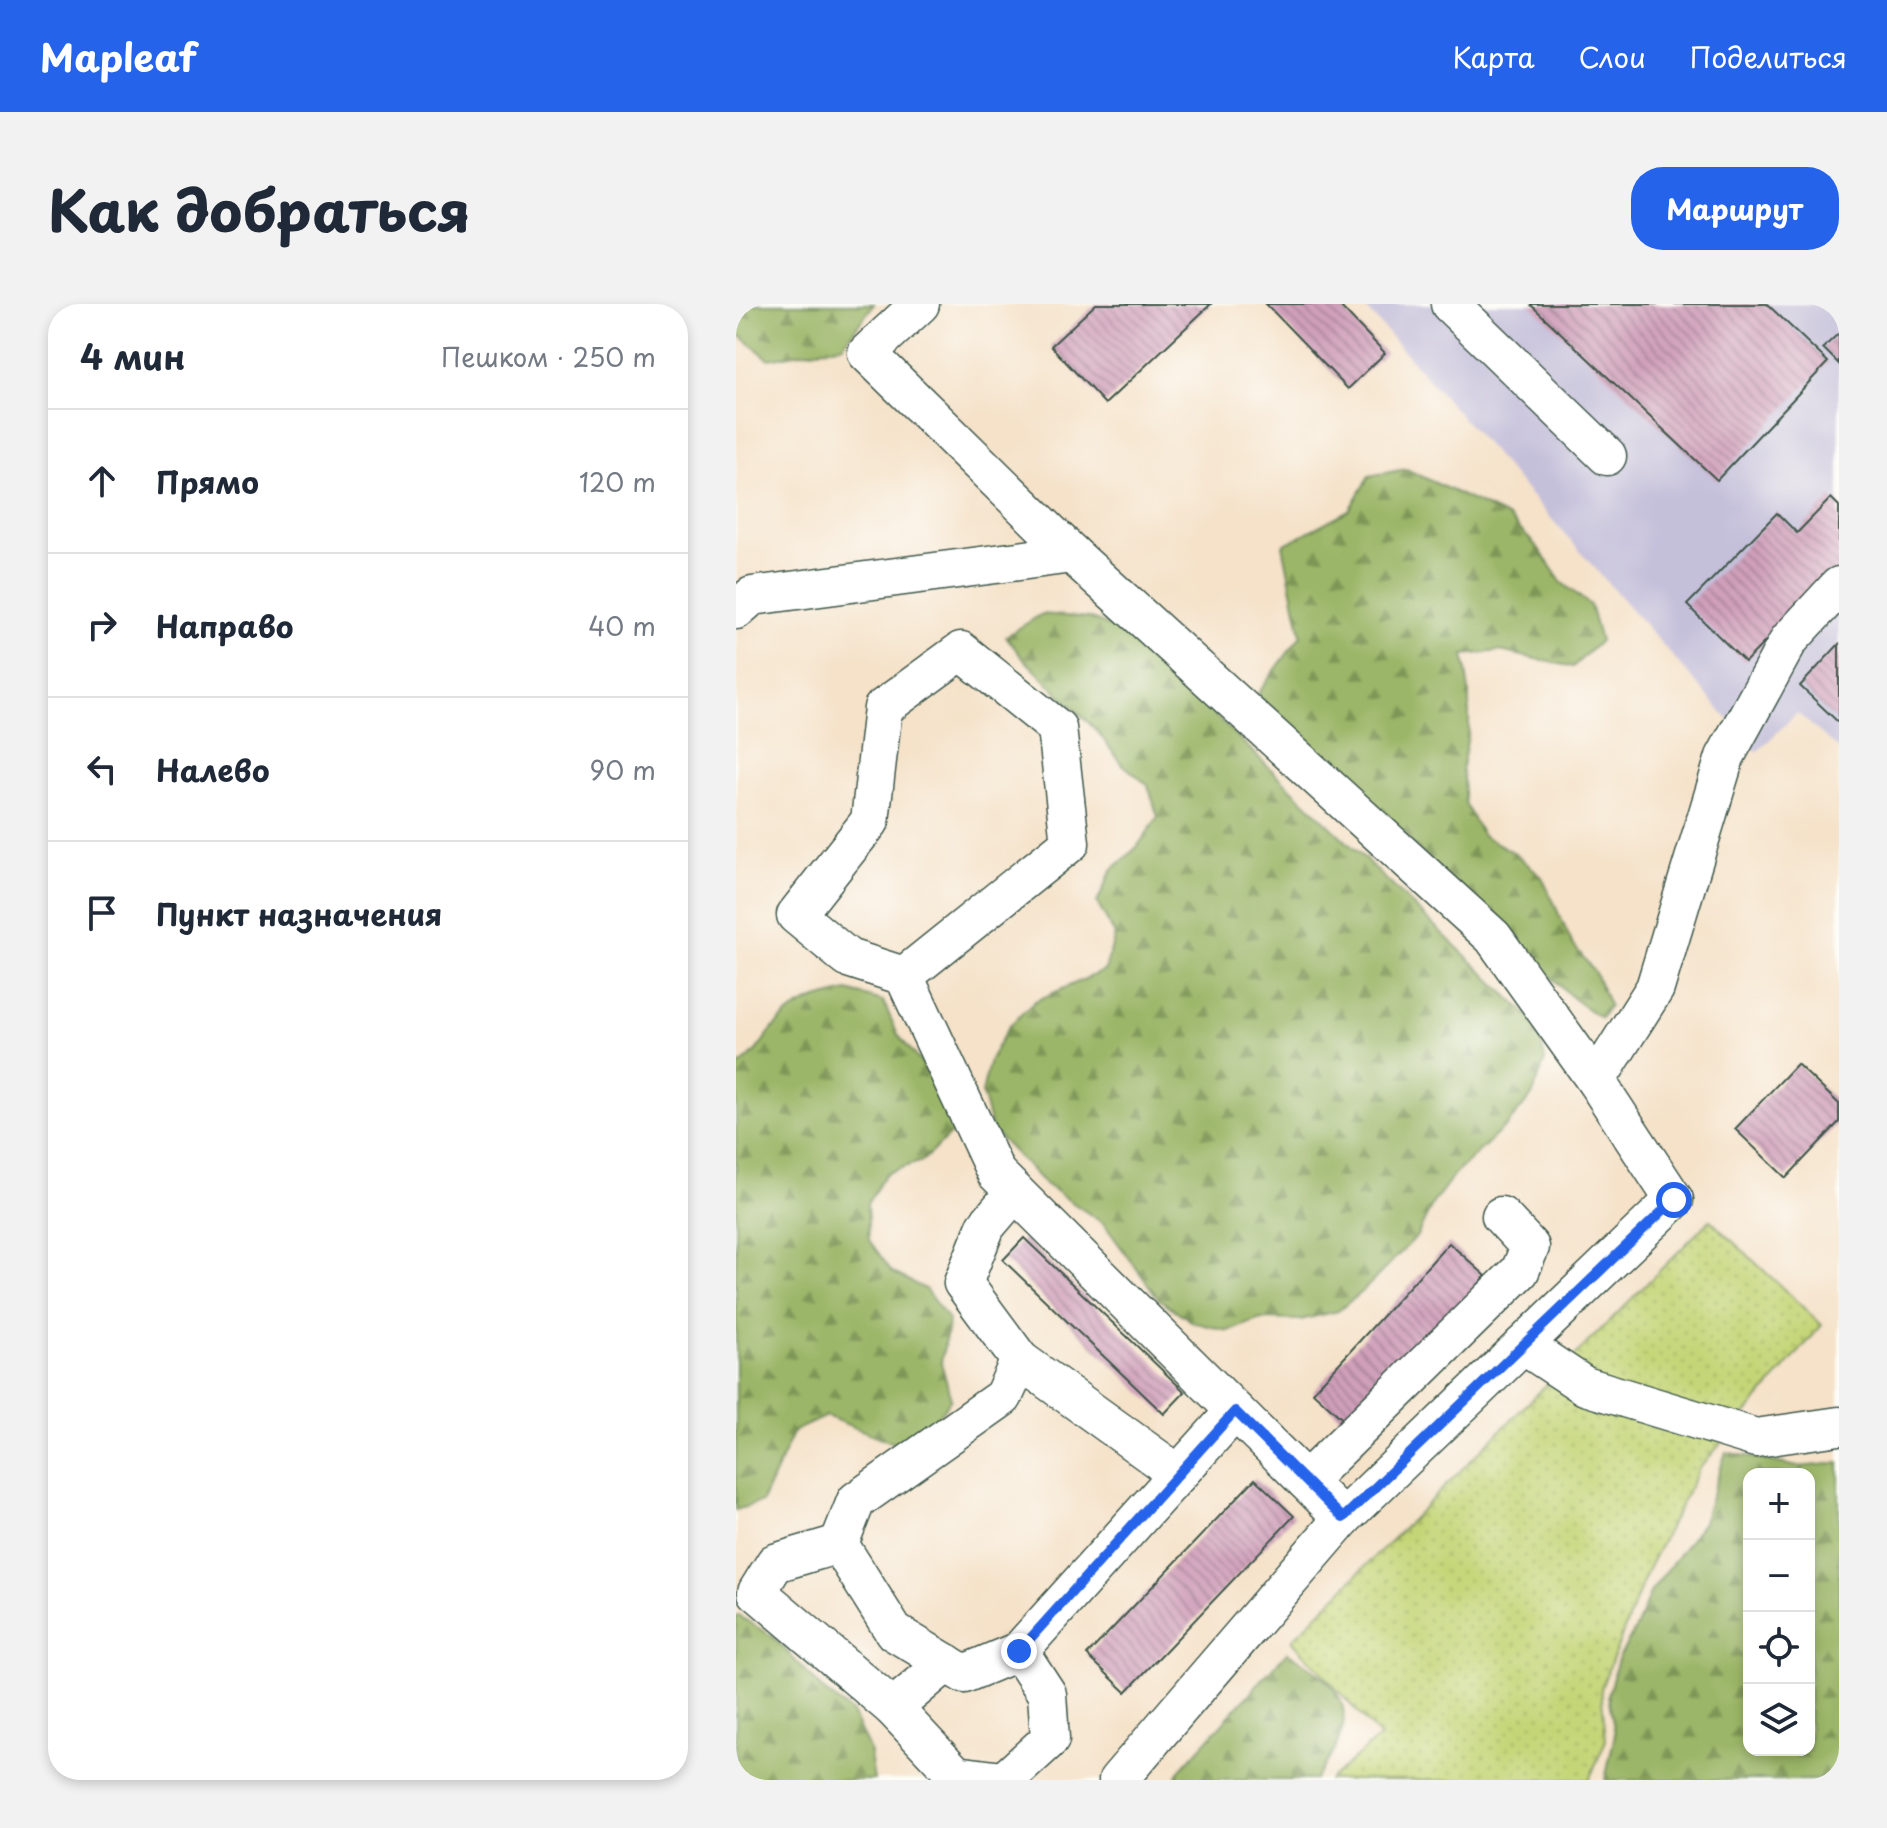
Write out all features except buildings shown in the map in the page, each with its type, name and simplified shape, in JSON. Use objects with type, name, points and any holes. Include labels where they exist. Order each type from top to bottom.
[{"type":"lane","points":[[920,304],[867,353],[1072,554],[1493,937],[1596,1081],[1674,1200],[1343,1518],[1118,1780]]},
{"type":"lane","points":[[1450,304],[1607,456]]},
{"type":"lane","points":[[736,610],[752,596],[1072,554]]},
{"type":"lane","points":[[1596,1081],[1655,988],[1725,757],[1789,640],[1839,586]]},
{"type":"lane","points":[[904,976],[1070,843],[1057,728],[961,651],[883,708],[870,821],[796,915],[848,958],[904,976],[996,1173],[1343,1518]]},
{"type":"lane","points":[[1015,1192],[986,1226],[963,1283],[1020,1360],[1178,1474]]},
{"type":"lane","points":[[1306,1481],[1520,1271],[1530,1247],[1501,1216]]},
{"type":"lane","points":[[1523,1345],[1585,1386],[1756,1438],[1839,1426]]},
{"type":"lane","points":[[839,1544],[856,1501],[1003,1397],[1020,1360]]},
{"type":"lane","points":[[839,1544],[894,1632],[964,1674],[1019,1651],[1235,1411]]},
{"type":"lane","points":[[839,1544],[775,1563],[757,1592],[893,1708],[956,1775],[995,1780]]},
{"type":"lane","points":[[1005,1780],[1050,1739],[1047,1694],[1019,1651]]},
{"type":"lane","points":[[893,1708],[946,1663]]},
{"type":"shaded area","points":[[1362,304],[1839,304],[1839,749],[1797,713],[1757,752]]},
{"type":"green space","points":[[736,304],[874,304],[843,345],[769,359],[736,332]]},
{"type":"green space","points":[[1406,469],[1509,518],[1539,549],[1561,582],[1590,605],[1600,641],[1573,667],[1500,651],[1464,655],[1469,692],[1469,731],[1462,767],[1465,804],[1482,835],[1515,853],[1542,877],[1572,943],[1594,971],[1609,1005],[1601,1018],[1575,1000],[1257,695],[1301,635],[1283,545],[1349,510],[1369,476]]},
{"type":"green space","points":[[1042,614],[1089,618],[1131,635],[1538,1025],[1545,1061],[1532,1096],[1508,1124],[1454,1175],[1433,1203],[1417,1236],[1367,1287],[1338,1311],[1300,1320],[1261,1319],[1228,1331],[1193,1322],[1159,1299],[1104,1224],[1045,1184],[992,1130],[982,1093],[990,1059],[1009,1026],[1035,1001],[1105,970],[1115,935],[1097,903],[1111,871],[1137,847],[1158,817],[1148,785],[1120,762],[1098,732],[1021,656],[1006,636]]},
{"type":"green space","points":[[848,991],[883,1001],[898,1035],[946,1093],[953,1132],[922,1161],[886,1173],[867,1204],[869,1240],[892,1272],[925,1289],[949,1321],[941,1362],[951,1399],[929,1428],[896,1444],[826,1416],[794,1431],[762,1502],[736,1510],[736,1068],[751,1056],[786,1015],[820,998]]},
{"type":"green space","points":[[1710,1220],[1822,1325],[1699,1469],[1649,1567],[1601,1688],[1606,1740],[1589,1780],[1329,1780],[1380,1737],[1292,1640]]},
{"type":"green space","points":[[1726,1452],[1798,1467],[1839,1463],[1839,1780],[1605,1780],[1615,1734],[1608,1695],[1618,1659],[1637,1626],[1650,1593],[1703,1522]]},
{"type":"green space","points":[[736,1617],[772,1636],[824,1691],[852,1713],[869,1749],[874,1780],[736,1780]]},
{"type":"green space","points":[[1287,1652],[1325,1680],[1337,1693],[1343,1707],[1344,1723],[1339,1739],[1314,1780],[1175,1780],[1180,1770]]},
{"type":"route","points":[[1019,1651],[1235,1411],[1343,1518],[1674,1200]]}]
